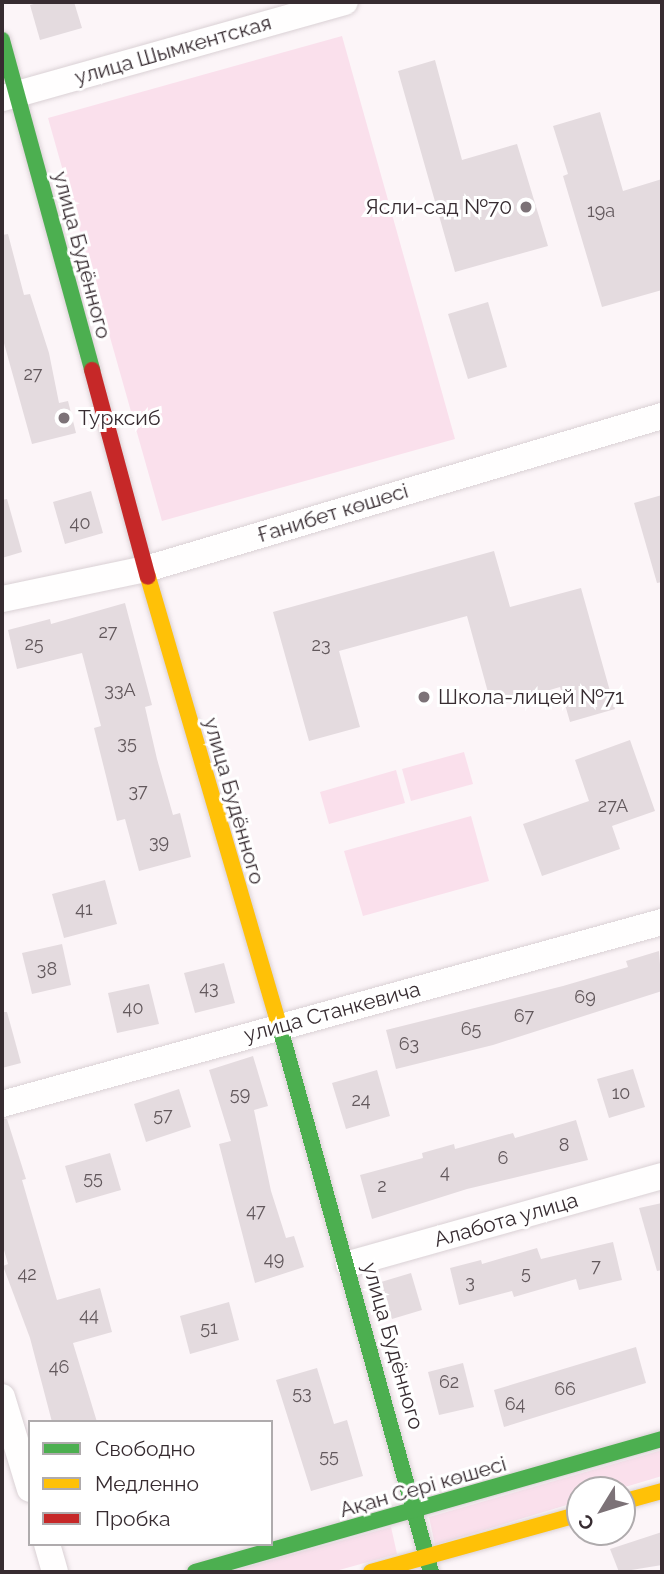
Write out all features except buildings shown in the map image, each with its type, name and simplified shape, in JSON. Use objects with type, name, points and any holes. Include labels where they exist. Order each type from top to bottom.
[{"type":"street","name":"улица Шымкентская","points":[[9,96],[345,2]]},
{"type":"street","name":"улица Будённого","points":[[2,40],[9,96],[277,1027],[349,1264],[418,1511],[428,1565]]},
{"type":"street","name":"Ғанибет көшесі","points":[[2,599],[146,569],[662,416]]},
{"type":"street","name":"улица Станкевича","points":[[2,1104],[662,922]]},
{"type":"street","name":"Алабота улица","points":[[349,1264],[662,1176]]},
{"type":"street","points":[[2,1397],[28,1482]]},
{"type":"street","name":"Ақан Сері көшесі","points":[[195,1572],[418,1511],[662,1439]]},
{"type":"street","points":[[636,1498],[662,1491]]},
{"type":"street","points":[[371,1572],[428,1565],[566,1519]]},
{"type":"street","points":[[48,1546],[55,1572]]},
{"type":"shaded area","points":[[342,36],[455,439],[162,521],[48,118]]},
{"type":"shaded area","points":[[464,752],[473,784],[411,801],[402,769]]},
{"type":"shaded area","points":[[396,770],[405,803],[329,824],[320,792]]},
{"type":"shaded area","points":[[471,816],[489,881],[363,916],[344,851]]},
{"type":"shaded area","points":[[662,1450],[662,1476],[636,1484],[636,1476],[572,1476]]},
{"type":"shaded area","points":[[566,1478],[566,1505],[435,1545],[429,1517]]},
{"type":"shaded area","points":[[391,1527],[397,1554],[332,1572],[228,1572]]},
{"type":"traffic: fast","points":[[2,40],[92,370]]},
{"type":"traffic: fast","points":[[280,1028],[431,1572]]},
{"type":"traffic: fast","points":[[195,1572],[662,1439]]},
{"type":"traffic: slow","points":[[148,577],[280,1028]]},
{"type":"traffic: slow","points":[[636,1498],[662,1491]]},
{"type":"traffic: slow","points":[[371,1572],[566,1518]]},
{"type":"traffic: jam","points":[[92,370],[148,577]]},
{"type":"place","name":"Ясли-сад №70","points":[[526,207]]},
{"type":"place","name":"Турксиб","points":[[64,418]]},
{"type":"place","name":"Школа-лицей №71","points":[[424,697]]}]
